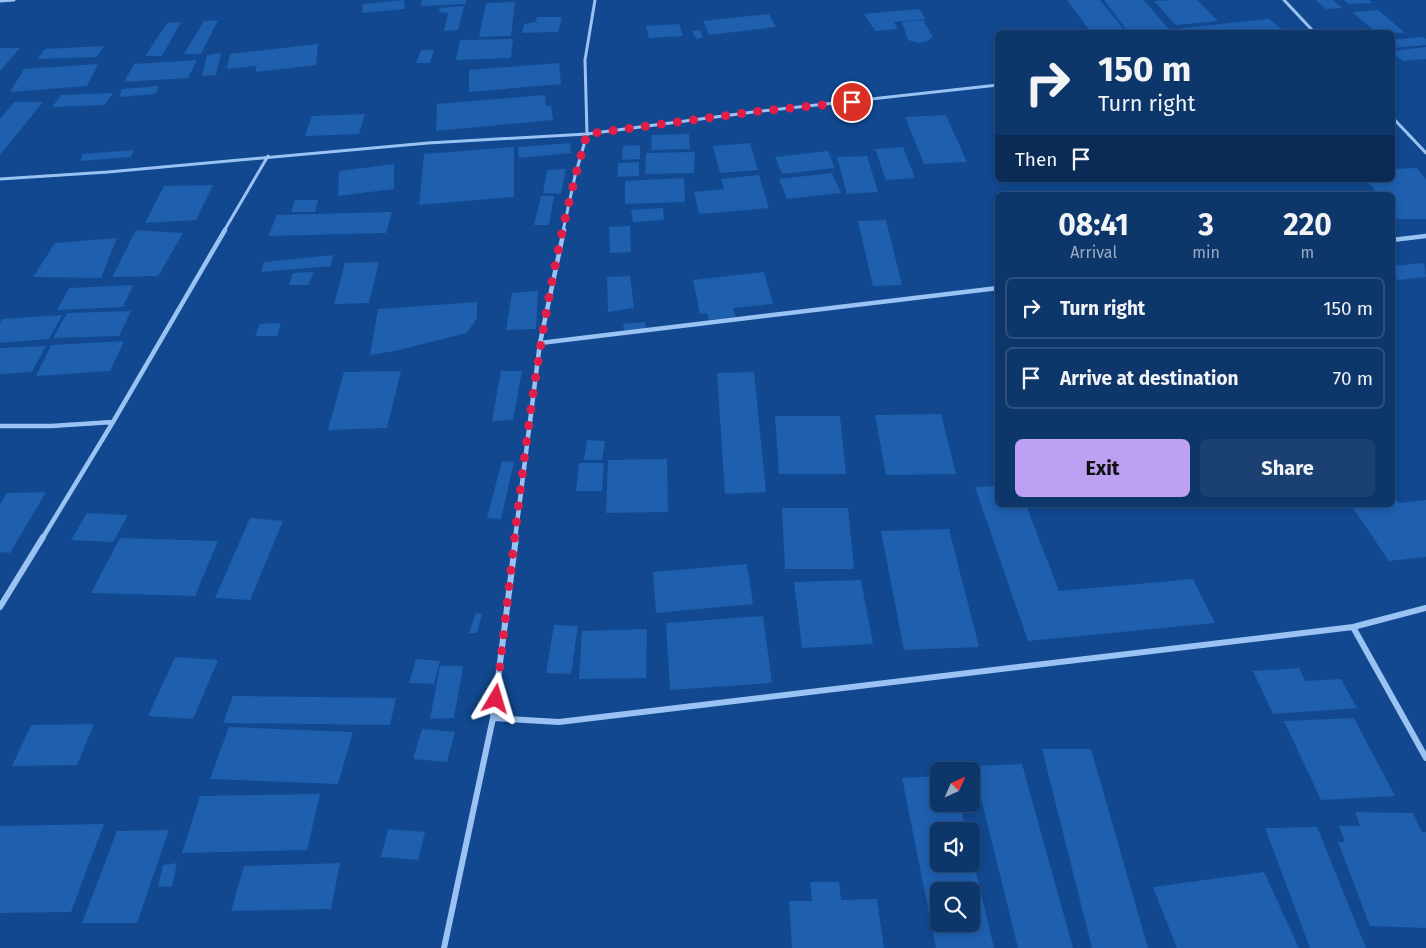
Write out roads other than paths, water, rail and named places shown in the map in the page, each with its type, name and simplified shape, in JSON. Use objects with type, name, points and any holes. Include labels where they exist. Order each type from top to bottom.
[{"type":"street","points":[[0,1],[14,0]]},
{"type":"street","points":[[444,948],[494,718],[540,343],[575,176],[587,134],[585,60],[595,0]]},
{"type":"street","points":[[1284,0],[1312,30]]},
{"type":"street","points":[[0,179],[108,172],[428,143],[587,134],[761,111],[995,85]]},
{"type":"street","points":[[1395,120],[1426,152]]},
{"type":"street","points":[[0,607],[113,422],[268,156]]},
{"type":"street","points":[[1395,240],[1426,236]]},
{"type":"street","points":[[540,343],[995,288]]},
{"type":"street","points":[[0,426],[51,426],[113,422]]},
{"type":"street","points":[[494,718],[559,722],[1353,627],[1426,608]]},
{"type":"street","points":[[1353,627],[1426,758]]}]
